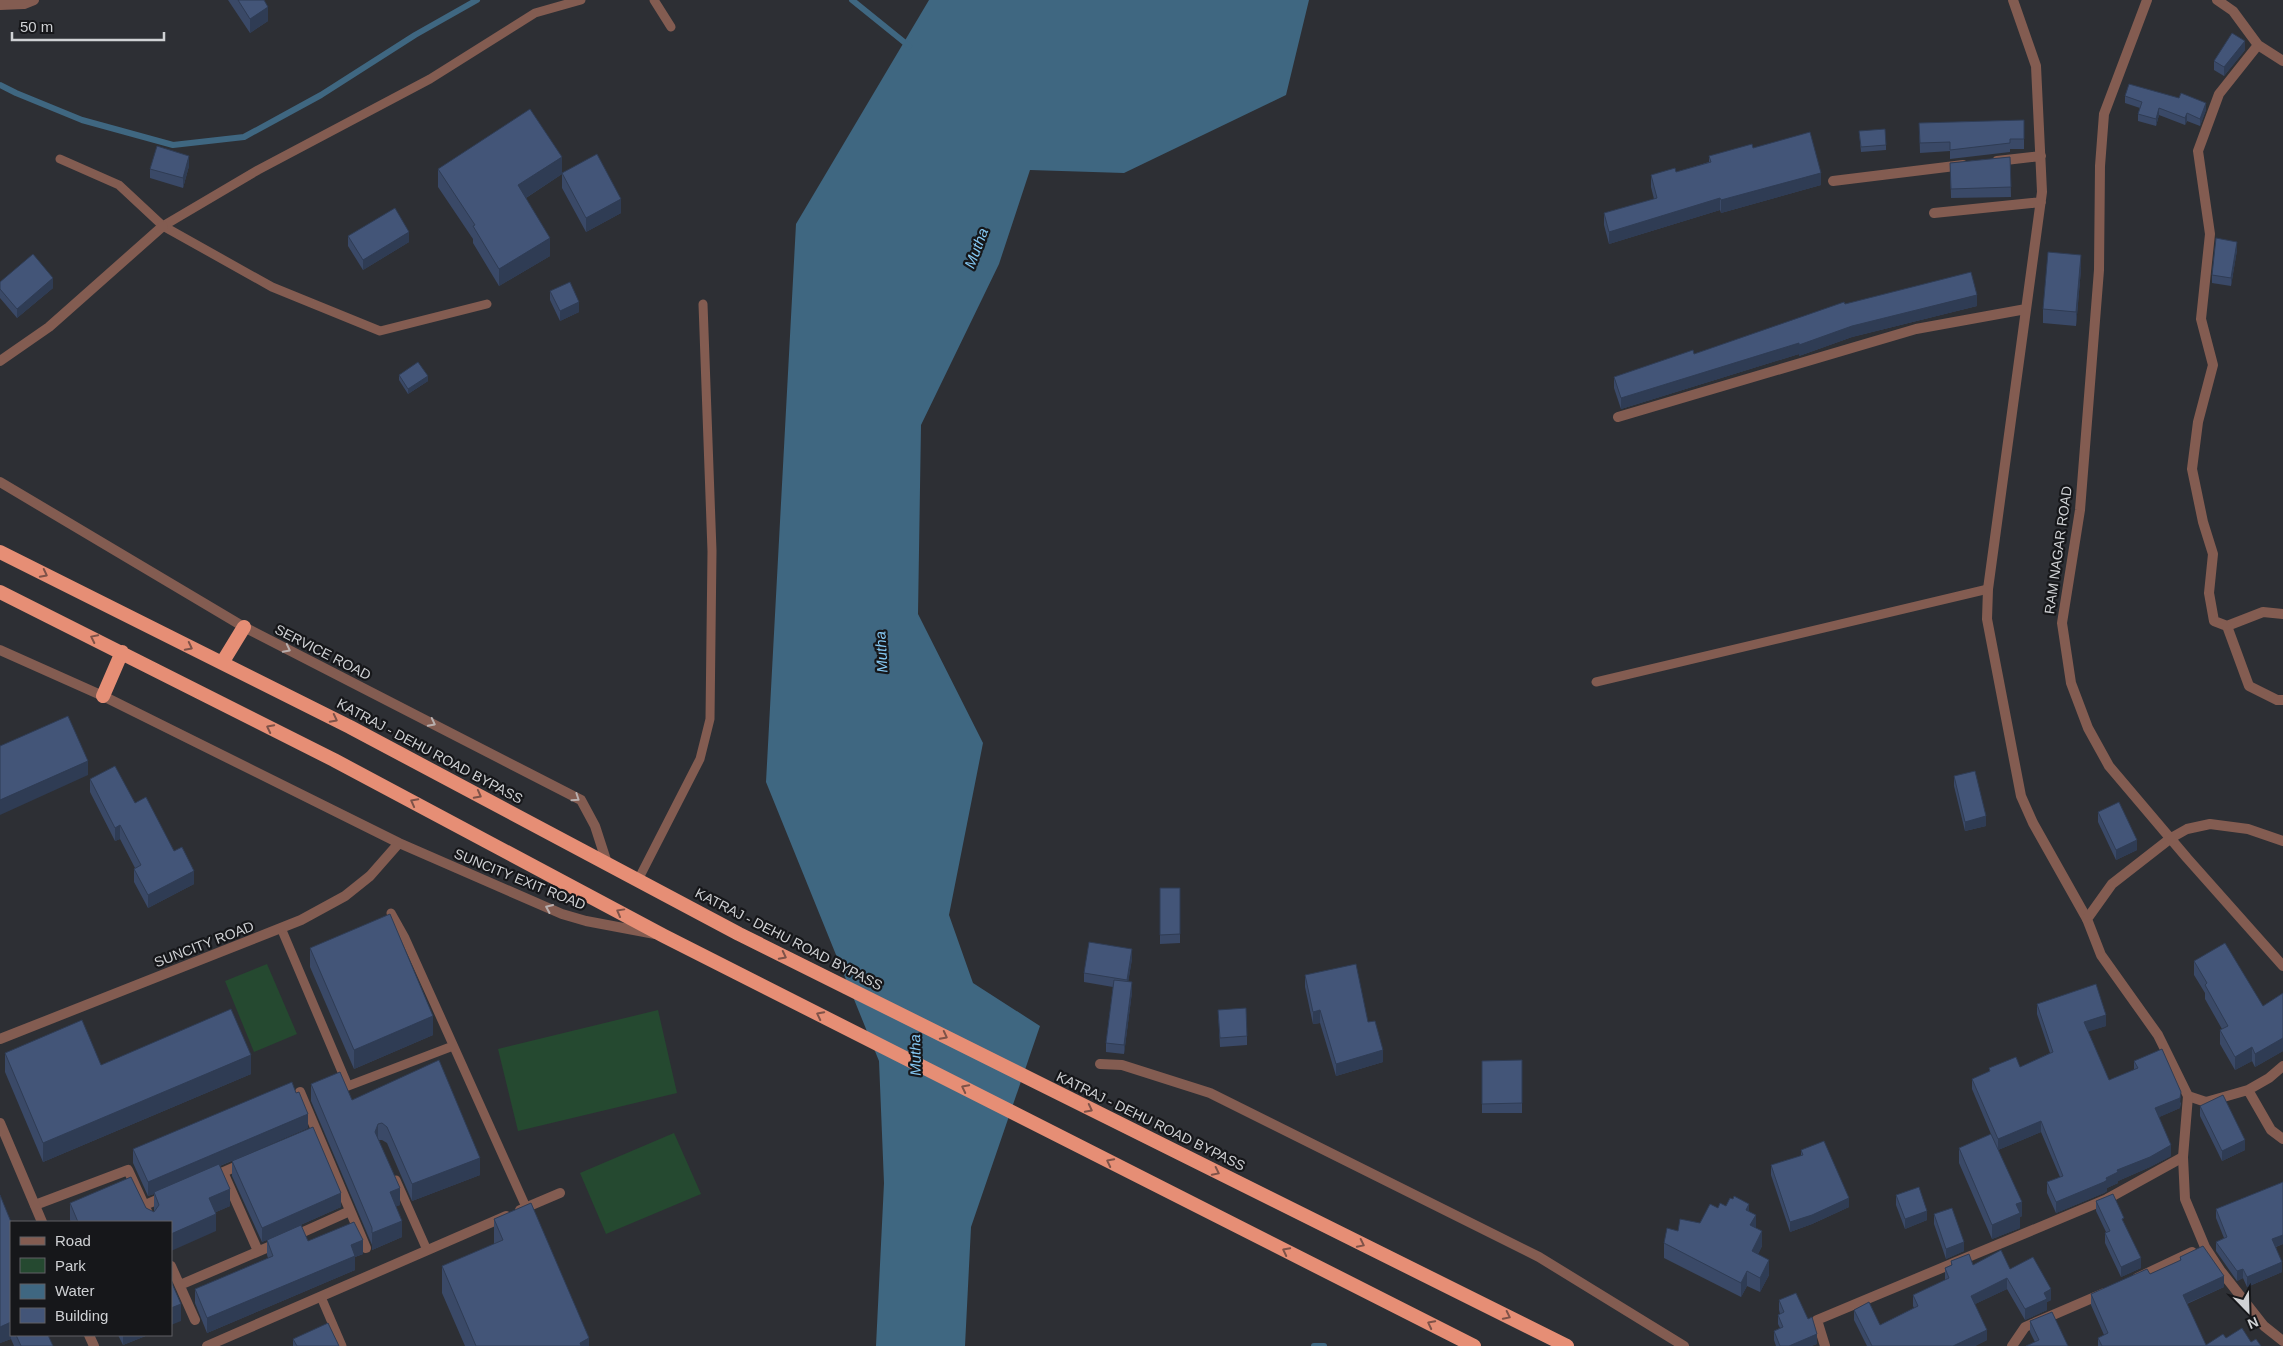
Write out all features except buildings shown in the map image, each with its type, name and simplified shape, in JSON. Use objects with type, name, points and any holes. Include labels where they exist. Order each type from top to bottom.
[{"type":"highway","name":"KATRAJ - DEHU ROAD BYPASS","points":[[0,552],[350,727],[739,934],[1567,1346]]},
{"type":"highway","points":[[0,592],[334,760],[664,936],[1474,1346]]},
{"type":"highway","points":[[222,663],[244,627]]},
{"type":"highway","points":[[103,696],[122,652]]},
{"type":"street","points":[[0,5],[24,4],[34,0]]},
{"type":"street","points":[[2013,0],[2036,66],[2041,156],[2041,202],[1988,589],[1987,618],[2021,796],[2033,824],[2087,919],[2101,954],[2158,1035],[2188,1096],[2183,1157],[2184,1198],[2205,1247],[2220,1270],[2264,1326],[2283,1340]]},
{"type":"street","name":"RAM NAGAR ROAD","points":[[2146,0],[2104,114],[2100,166],[2099,270],[2080,510],[2062,623],[2071,683],[2088,728],[2109,766],[2283,966]]},
{"type":"street","points":[[2222,1],[2233,11],[2258,44],[2283,61]]},
{"type":"street","points":[[2258,44],[2219,94],[2198,151],[2210,234],[2201,320],[2213,365],[2198,422],[2192,469],[2203,522],[2213,554],[2209,593],[2214,621],[2227,626],[2263,612],[2283,614]]},
{"type":"street","points":[[1833,181],[2041,156]]},
{"type":"street","points":[[1934,213],[2041,202]]},
{"type":"street","points":[[0,361],[49,327],[163,226]]},
{"type":"street","points":[[1618,417],[1916,329],[2026,309]]},
{"type":"street","name":"SERVICE ROAD","points":[[0,482],[244,627],[581,800],[595,826],[607,863]]},
{"type":"street","points":[[2227,626],[2249,686],[2277,700],[2283,700]]},
{"type":"street","points":[[0,650],[103,696],[399,843]]},
{"type":"street","points":[[2087,919],[2112,884],[2171,838],[2187,829],[2210,824],[2248,829],[2283,841]]},
{"type":"street","name":"SUNCITY EXIT ROAD","points":[[399,843],[562,914],[586,921],[664,936]]},
{"type":"street","name":"SUNCITY ROAD","points":[[0,1039],[301,920],[344,896],[370,876],[399,843]]},
{"type":"street","points":[[1100,1064],[1122,1065],[1210,1094],[1236,1106],[1539,1257],[1684,1346]]},
{"type":"street","points":[[2188,1096],[2206,1102],[2248,1090],[2269,1078],[2283,1066]]},
{"type":"street","points":[[2248,1090],[2271,1130],[2283,1139]]},
{"type":"street","points":[[300,1092],[312,1134],[366,1248]]},
{"type":"street","points":[[0,1123],[2,1134],[42,1221]]},
{"type":"street","points":[[1825,1346],[1817,1320],[2107,1199],[2183,1157]]},
{"type":"street","points":[[206,1179],[257,1158]]},
{"type":"street","points":[[35,1205],[128,1170],[152,1221]]},
{"type":"street","points":[[223,1172],[258,1251]]},
{"type":"street","points":[[145,1205],[180,1190]]},
{"type":"street","points":[[207,1346],[560,1193]]},
{"type":"street","points":[[180,1285],[350,1212]]},
{"type":"street","points":[[2012,1346],[2025,1327],[2205,1247]]},
{"type":"street","points":[[172,1268],[195,1320]]},
{"type":"lane","points":[[163,226],[258,170],[430,79],[535,13],[581,0]]},
{"type":"lane","points":[[654,0],[671,27]]},
{"type":"lane","points":[[60,159],[118,184],[163,226],[272,287],[380,331],[487,304]]},
{"type":"lane","points":[[638,880],[700,759],[710,719],[712,551],[703,304]]},
{"type":"lane","points":[[1596,682],[1988,589]]},
{"type":"lane","points":[[391,913],[405,938],[526,1207]]},
{"type":"lane","points":[[281,928],[348,1086],[453,1046]]},
{"type":"lane","points":[[392,1171],[427,1250]]},
{"type":"lane","points":[[321,1297],[342,1346]]},
{"type":"green space","points":[[267,964],[297,1034],[254,1052],[225,981]]},
{"type":"green space","points":[[658,1010],[677,1093],[518,1131],[498,1049]]},
{"type":"green space","points":[[674,1133],[701,1194],[606,1234],[580,1173]]},
{"type":"water","name":"Mutha","points":[[929,0],[1309,0],[1286,95],[1124,173],[1030,170],[999,264],[921,425],[918,614],[983,743],[949,915],[973,983],[1040,1026],[971,1227],[965,1346],[876,1346],[884,1183],[879,1061],[766,782],[796,224]]},
{"type":"waterway","points":[[0,85],[82,120],[173,145],[244,137],[321,95],[415,35],[477,0]]},
{"type":"waterway","points":[[852,0],[909,46]]},
{"type":"waterway","points":[[1314,1346],[1324,1346]]}]
